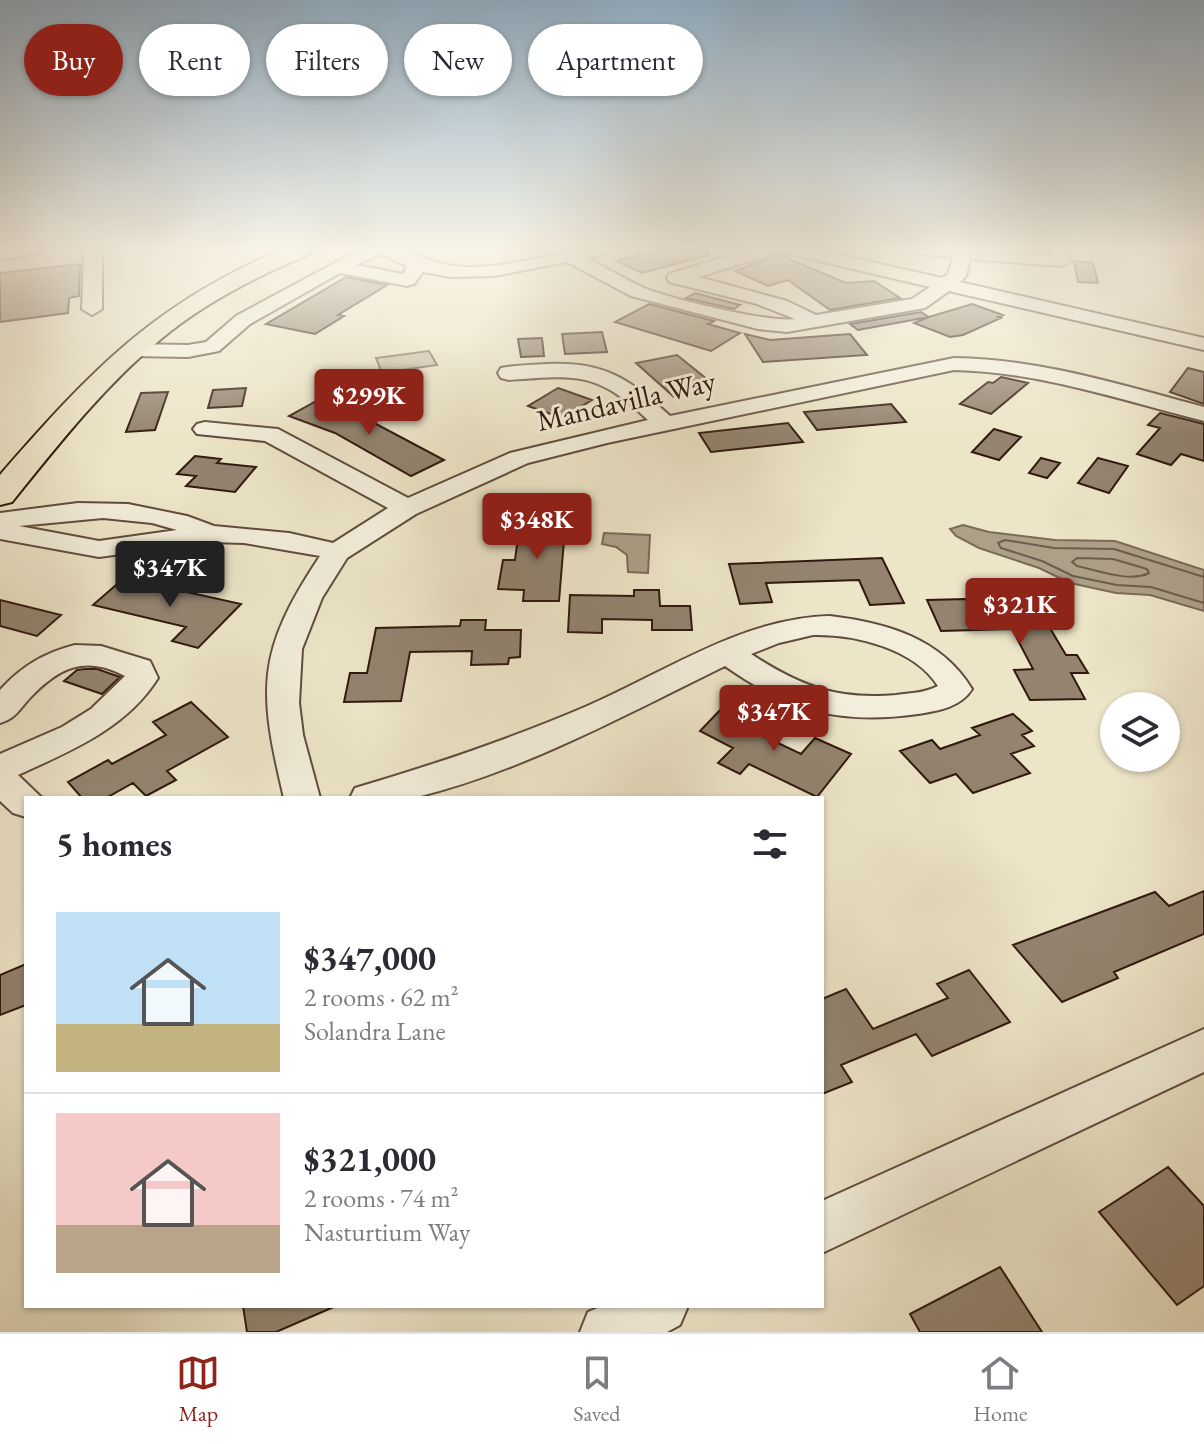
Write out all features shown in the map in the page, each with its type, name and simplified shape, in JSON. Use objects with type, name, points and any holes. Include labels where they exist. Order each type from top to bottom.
[{"type":"main road","points":[[0,495],[132,350],[183,311]]},
{"type":"street","points":[[132,350],[188,351],[212,347],[243,320],[259,311]]},
{"type":"street","points":[[712,311],[758,323],[787,326],[816,324],[881,311]]},
{"type":"street","points":[[795,311],[816,324]]},
{"type":"street","points":[[1094,311],[1204,344]]},
{"type":"street","name":"Mandavilla Way","points":[[301,796],[286,735],[282,703],[286,649],[307,598],[337,552],[407,508],[519,458],[936,366],[972,363],[1034,369],[1204,414]]},
{"type":"street","points":[[509,373],[563,369],[604,375],[627,387],[665,424]]},
{"type":"street","points":[[205,429],[270,434],[407,508]]},
{"type":"street","points":[[0,521],[98,508],[136,511],[211,534],[289,541],[337,552]]},
{"type":"street","points":[[133,544],[158,518]]},
{"type":"street","points":[[0,531],[99,549],[211,534]]},
{"type":"street","points":[[375,796],[490,762],[729,654],[793,629],[832,624],[883,635],[915,651],[952,679],[956,689],[935,700],[871,709],[836,707],[803,699],[729,654]]},
{"type":"street","points":[[0,712],[21,685],[62,659],[90,654],[139,668],[141,673],[142,678],[103,717],[74,735],[0,769]]},
{"type":"street","points":[[0,780],[24,801]]},
{"type":"street","points":[[824,1226],[1197,1063]]},
{"type":"street","points":[[608,1332],[657,1308]]},
{"type":"shaded area","points":[[429,351],[437,365],[382,373],[376,358]]},
{"type":"water","points":[[963,525],[989,532],[1055,540],[1115,541],[1204,570],[1204,611],[1150,595],[1116,593],[1070,583],[1039,568],[979,548],[956,536],[950,529]]},
{"type":"water","points":[[604,533],[650,535],[648,573],[628,572],[627,555],[616,547],[602,544]]},
{"type":"building","points":[[0,311],[68,311],[68,313],[0,322]]},
{"type":"building","points":[[288,311],[344,311],[338,315],[344,316],[315,334],[266,324]]},
{"type":"building","points":[[635,311],[676,311],[714,321],[708,324],[740,333],[711,351],[615,322]]},
{"type":"building","points":[[948,311],[992,311],[1003,315],[963,335],[950,337],[914,323]]},
{"type":"building","points":[[921,312],[929,317],[858,330],[850,324]]},
{"type":"building","points":[[602,332],[607,352],[565,354],[562,334]]},
{"type":"building","points":[[745,334],[770,340],[850,334],[867,355],[763,362]]},
{"type":"building","points":[[542,338],[544,356],[521,357],[518,339]]},
{"type":"building","points":[[677,355],[708,380],[693,383],[703,392],[674,397],[636,363]]},
{"type":"building","points":[[1188,368],[1204,372],[1204,404],[1170,392]]},
{"type":"building","points":[[1001,377],[1028,383],[991,414],[960,404],[988,382],[993,383]]},
{"type":"building","points":[[246,388],[242,406],[208,408],[213,390]]},
{"type":"building","points":[[558,388],[592,400],[562,418],[528,406]]},
{"type":"building","points":[[168,392],[155,430],[126,432],[141,393]]},
{"type":"building","points":[[318,400],[361,416],[444,460],[411,476],[335,433],[289,416]]},
{"type":"building","points":[[891,404],[906,422],[817,430],[804,412]]},
{"type":"building","points":[[1160,413],[1204,424],[1204,461],[1181,454],[1171,465],[1137,454],[1160,428],[1148,425]]},
{"type":"building","points":[[788,423],[803,442],[711,452],[699,433]]},
{"type":"building","points":[[994,429],[1021,437],[999,460],[972,452]]},
{"type":"building","points":[[195,456],[221,459],[217,463],[256,467],[235,492],[186,486],[196,476],[177,474]]},
{"type":"building","points":[[1041,458],[1060,463],[1047,478],[1029,473]]},
{"type":"building","points":[[1098,458],[1128,466],[1109,493],[1078,483]]},
{"type":"building","points":[[536,516],[566,516],[559,601],[523,601],[524,590],[498,589],[503,560],[515,560],[519,530],[534,530]]},
{"type":"building","points":[[882,558],[904,603],[870,605],[859,580],[766,583],[772,602],[740,604],[729,564]]},
{"type":"building","points":[[124,578],[241,604],[198,648],[172,641],[186,627],[93,605]]},
{"type":"building","points":[[634,590],[659,590],[660,606],[690,606],[692,630],[652,630],[652,620],[602,619],[602,633],[568,632],[570,595],[634,596]]},
{"type":"building","points":[[966,599],[970,609],[1038,608],[1066,655],[1077,655],[1088,673],[1071,673],[1085,699],[1030,700],[1014,670],[1033,669],[1012,629],[941,631],[927,600]]},
{"type":"building","points":[[0,600],[61,615],[37,636],[0,626]]},
{"type":"building","points":[[461,620],[486,620],[485,630],[521,630],[520,657],[509,658],[508,664],[471,665],[472,651],[410,652],[401,701],[344,702],[350,673],[367,673],[376,628],[460,626]]},
{"type":"building","points":[[97,669],[120,677],[102,694],[64,681],[77,670]]},
{"type":"building","points":[[191,702],[228,737],[167,771],[176,780],[146,796],[133,783],[110,796],[80,796],[68,782],[108,760],[112,764],[166,735],[153,722]]},
{"type":"building","points":[[724,706],[758,722],[751,730],[801,754],[815,738],[851,754],[815,796],[749,764],[740,774],[718,763],[733,748],[700,731]]},
{"type":"building","points":[[1013,714],[1032,731],[1022,735],[1034,746],[1011,754],[1030,773],[973,793],[956,774],[930,783],[900,751],[932,740],[940,749],[980,735],[972,728]]},
{"type":"building","points":[[1204,891],[1204,934],[1114,972],[1118,978],[1062,1002],[1013,945],[1155,892],[1169,906]]},
{"type":"building","points":[[24,965],[24,1006],[0,1015],[0,975]]},
{"type":"building","points":[[969,970],[1010,1022],[932,1056],[916,1034],[841,1065],[852,1082],[824,1093],[824,998],[846,989],[873,1029],[948,998],[937,984]]},
{"type":"building","points":[[1168,1167],[1204,1206],[1204,1286],[1177,1305],[1099,1212]]},
{"type":"building","points":[[1000,1267],[1042,1332],[920,1332],[910,1314]]},
{"type":"building","points":[[243,1308],[331,1308],[276,1332],[247,1332]]}]
